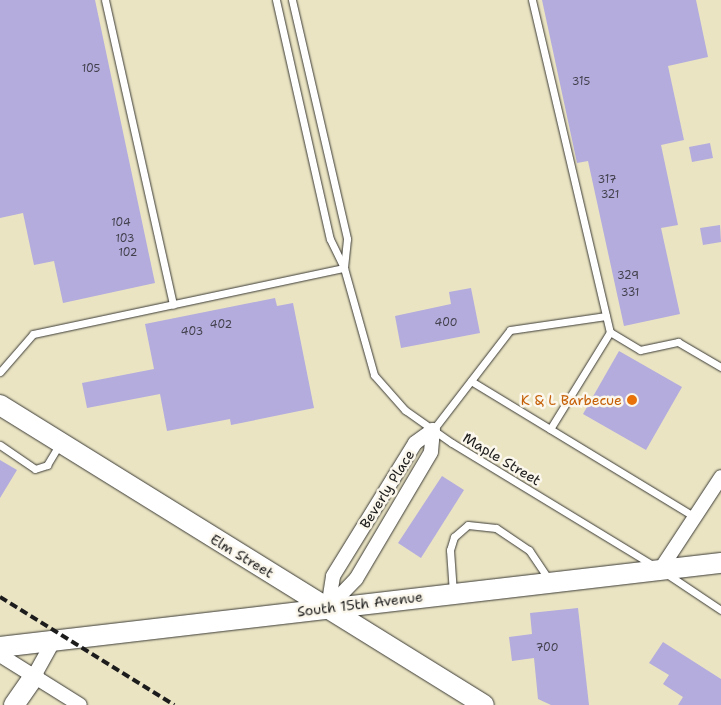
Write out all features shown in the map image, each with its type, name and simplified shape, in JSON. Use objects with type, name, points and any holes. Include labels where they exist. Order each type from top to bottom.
[{"type":"main road","name":"Elm Street","points":[[0,405],[484,705]]},
{"type":"main road","name":"South 15th Avenue","points":[[0,647],[721,563]]},
{"type":"main road","points":[[14,705],[34,676]]},
{"type":"street","name":"Beverly Place","points":[[328,608],[334,576],[415,443],[434,430]]},
{"type":"street","name":"Beverly Place","points":[[328,608],[356,579],[431,452],[434,430]]},
{"type":"street","points":[[660,570],[721,477]]},
{"type":"street","points":[[34,676],[54,640]]},
{"type":"street","points":[[0,655],[80,705]]},
{"type":"lane","points":[[105,0],[173,304]]},
{"type":"lane","points":[[276,0],[330,239],[344,268]]},
{"type":"lane","points":[[292,0],[347,239],[344,268]]},
{"type":"lane","points":[[532,0],[610,332],[640,350],[678,342],[721,368]]},
{"type":"lane","points":[[0,372],[33,334],[344,268]]},
{"type":"lane","name":"Maple Street","points":[[344,268],[369,366],[386,392],[434,430],[721,610]]},
{"type":"lane","points":[[434,430],[510,330],[606,316]]},
{"type":"lane","points":[[550,429],[610,332]]},
{"type":"lane","points":[[471,381],[695,517]]},
{"type":"lane","points":[[0,445],[35,469],[47,465],[60,443]]},
{"type":"lane","points":[[453,593],[450,550],[454,537],[468,525],[496,528],[529,550],[550,582]]},
{"type":"building","points":[[0,0],[95,0],[155,283],[63,303],[54,261],[34,265],[23,213],[0,218]]},
{"type":"building","points":[[542,0],[696,0],[708,57],[668,66],[684,140],[661,145],[678,225],[661,228],[680,314],[624,326],[588,161],[577,163]]},
{"type":"building","points":[[710,143],[713,158],[692,162],[689,147]]},
{"type":"building","points":[[720,225],[721,242],[703,245],[700,228]]},
{"type":"building","points":[[471,288],[480,333],[401,348],[395,316],[451,304],[449,292]]},
{"type":"building","points":[[275,298],[277,306],[293,303],[314,408],[231,425],[230,419],[167,431],[160,394],[87,408],[82,383],[154,369],[145,324]]},
{"type":"building","points":[[619,351],[682,387],[646,450],[583,414]]},
{"type":"building","points":[[0,460],[17,470],[0,498]]},
{"type":"building","points":[[442,476],[464,490],[421,558],[398,543]]},
{"type":"building","points":[[578,608],[589,705],[551,705],[538,699],[534,658],[512,661],[509,637],[532,634],[530,613]]},
{"type":"building","points":[[663,642],[721,679],[721,705],[678,705],[683,697],[663,684],[669,675],[649,663]]},
{"type":"railway","points":[[0,597],[174,705]]},
{"type":"place","name":"K & L Barbecue","points":[[632,400]]}]
